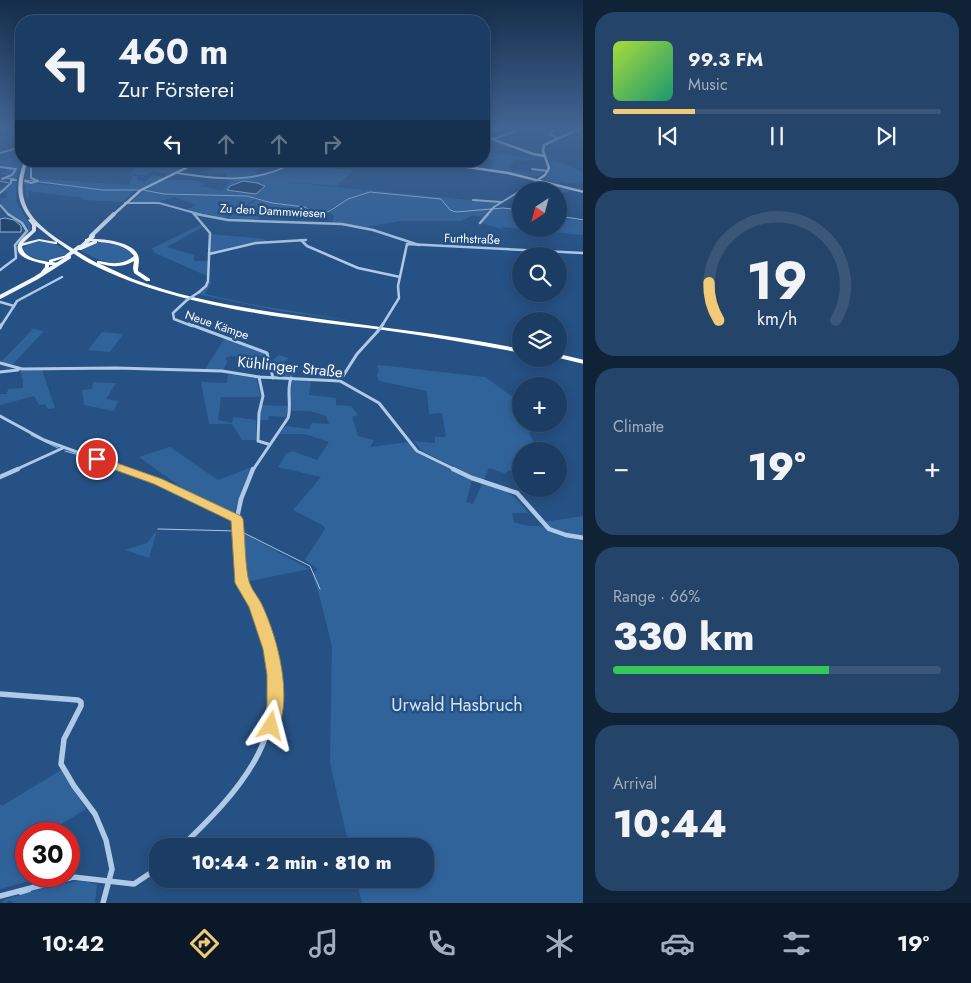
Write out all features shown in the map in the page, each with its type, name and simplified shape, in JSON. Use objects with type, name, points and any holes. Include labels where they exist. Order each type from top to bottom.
[{"type":"highway","points":[[20,250],[22,243],[34,230],[19,192],[19,178],[22,171]]},
{"type":"highway","points":[[24,171],[22,186],[29,210],[48,231],[68,246],[90,258],[155,284],[199,297],[258,309],[433,333],[512,348]]},
{"type":"highway","points":[[30,218],[63,246]]},
{"type":"highway","points":[[91,238],[126,246],[133,251],[136,256],[136,272],[155,284]]},
{"type":"highway","points":[[91,238],[96,238],[100,241]]},
{"type":"highway","points":[[20,250],[24,244],[39,240],[51,241],[92,262],[136,280],[217,303],[276,314],[459,339],[512,348]]},
{"type":"highway","points":[[80,248],[100,241]]},
{"type":"highway","points":[[20,250],[25,255],[56,264]]},
{"type":"highway","points":[[47,262],[68,256]]},
{"type":"highway","points":[[90,258],[103,263],[118,264],[131,261],[136,256]]},
{"type":"highway","points":[[43,272],[48,267],[47,262]]},
{"type":"highway","points":[[567,360],[583,363]]},
{"type":"main road","points":[[1,296],[56,264],[91,238]]},
{"type":"main road","points":[[13,290],[56,264]]},
{"type":"street","points":[[0,193],[13,180],[4,179],[12,176],[15,171]]},
{"type":"street","points":[[25,181],[37,182],[38,180],[30,178],[31,171]]},
{"type":"street","points":[[91,238],[125,202],[141,190],[177,172],[231,180],[273,174],[279,171]]},
{"type":"street","points":[[495,171],[583,192]]},
{"type":"street","points":[[480,223],[493,208],[538,180],[548,171]]},
{"type":"street","points":[[473,200],[501,202]]},
{"type":"street","name":"Zu den Dammwiesen","points":[[125,202],[159,203],[201,215],[228,220],[342,224],[373,230],[419,245]]},
{"type":"street","points":[[0,205],[3,211],[26,227],[27,231],[14,244],[13,250],[16,258],[0,270]]},
{"type":"street","name":"Neue Kämpe","points":[[193,213],[210,232],[207,284],[173,313],[174,319],[267,353],[273,378]]},
{"type":"street","points":[[91,238],[112,215]]},
{"type":"street","points":[[196,216],[201,215]]},
{"type":"street","points":[[301,240],[308,246],[358,268],[400,278]]},
{"type":"street","points":[[209,254],[256,243],[306,240]]},
{"type":"street","points":[[343,380],[354,357],[371,341],[400,298],[398,286],[407,244],[419,245]]},
{"type":"street","name":"Furthstraße","points":[[419,245],[583,253]]},
{"type":"street","points":[[0,328],[17,301],[62,277]]},
{"type":"street","points":[[0,302],[14,306]]},
{"type":"street","name":"Kühlinger Straße","points":[[0,363],[22,369],[116,368],[222,371],[259,377],[343,380],[379,403],[417,451],[472,478],[517,493],[550,529],[566,535],[583,538]]},
{"type":"street","points":[[0,372],[22,369]]},
{"type":"street","points":[[259,377],[263,396],[259,413],[258,441],[268,444]]},
{"type":"street","points":[[190,838],[226,802],[248,775],[261,753],[271,726],[275,705],[275,675],[270,649],[256,607],[242,583],[237,519],[247,484],[268,444],[281,430],[288,418],[290,407],[287,388],[292,378]]},
{"type":"street","points":[[0,416],[63,448],[137,473],[237,519]]},
{"type":"street","points":[[0,477],[63,448]]},
{"type":"street","points":[[0,694],[78,700],[82,702],[82,706],[64,739],[61,764],[74,786],[95,814],[106,840],[112,869],[103,903]]},
{"type":"street","points":[[0,896],[73,876],[134,884],[149,874]]},
{"type":"green space","points":[[5,171],[14,171],[13,176],[16,171],[19,171],[13,180],[16,180],[16,201],[31,227],[28,233],[19,244],[17,250],[25,258],[20,257],[14,249],[15,244],[28,232],[28,227],[6,212],[0,198],[7,198],[7,191],[0,194],[0,188],[3,190],[12,184],[12,180],[2,180],[9,176],[0,174]]},
{"type":"green space","points":[[132,171],[178,171],[171,174],[153,172],[148,175],[129,174]]},
{"type":"green space","points":[[257,171],[256,173],[262,176],[226,180],[227,173],[209,174],[202,172]]},
{"type":"green space","points":[[279,171],[353,171],[336,186],[276,181],[365,190],[361,193],[367,190],[500,203],[492,208],[484,218],[473,215],[461,221],[400,221],[366,227],[332,223],[334,216],[330,212],[338,203],[327,212],[312,211],[310,215],[269,209],[260,218],[252,220],[226,219],[259,198],[255,197],[254,200],[224,218],[191,211],[188,209],[196,205],[174,197],[158,202],[130,202],[145,191],[160,193],[144,190],[162,180],[190,180],[203,183],[204,185],[202,186],[222,191],[230,181]]},
{"type":"green space","points":[[502,171],[545,172],[535,177]]},
{"type":"green space","points":[[549,171],[583,172],[583,184],[544,180]]},
{"type":"green space","points":[[126,174],[137,176],[137,180],[145,182],[152,175],[165,177],[139,190],[134,190],[122,202],[83,200],[84,198],[28,191],[29,198],[27,197],[24,182],[66,186],[41,182],[40,179],[129,185],[132,177]]},
{"type":"green space","points":[[493,209],[512,210],[512,228],[501,227],[504,230],[482,223]]},
{"type":"green space","points":[[568,218],[583,221],[583,235],[568,234]]},
{"type":"green space","points":[[202,224],[204,226],[167,247],[194,255],[194,261],[208,261],[207,276],[153,252],[154,250],[151,249]]},
{"type":"green space","points":[[211,234],[264,239],[269,242],[244,244],[211,252]]},
{"type":"green space","points":[[38,241],[53,243],[68,252],[52,260],[41,260],[24,253],[23,248],[30,243]]},
{"type":"green space","points":[[93,243],[118,245],[131,253],[132,257],[126,261],[113,264],[81,251]]},
{"type":"green space","points":[[209,282],[212,282],[205,294],[250,304],[360,322],[280,311],[197,294]]},
{"type":"green space","points":[[33,329],[44,331],[12,365],[1,362]]},
{"type":"green space","points":[[102,332],[123,334],[110,352],[88,350]]},
{"type":"green space","points":[[224,339],[267,355],[269,363],[262,362],[263,356],[257,356],[255,362],[231,356],[226,358],[225,360],[228,361],[223,370],[205,369]]},
{"type":"green space","points":[[279,355],[289,358],[283,363],[285,367],[295,371],[292,377],[276,377],[273,360]]},
{"type":"green space","points":[[379,365],[485,377],[512,396],[512,432],[530,432],[534,442],[512,442],[512,470],[504,473],[489,468],[483,481],[422,451],[414,441],[435,443],[435,437],[446,437],[442,413],[429,414],[427,391],[379,381],[377,376],[379,370],[377,367]]},
{"type":"green space","points":[[42,370],[55,408],[48,409],[45,404],[39,405],[34,396],[0,405],[0,394],[7,394],[8,389],[23,388],[20,371]]},
{"type":"green space","points":[[228,374],[256,378],[261,397],[221,397],[218,420],[232,423],[233,417],[256,420],[256,440],[242,440],[232,424],[209,424],[201,382],[227,383]]},
{"type":"green space","name":"Urwald Hasbruch","points":[[293,379],[311,380],[309,395],[336,398],[336,405],[351,406],[358,415],[352,417],[358,436],[374,440],[370,447],[409,442],[418,453],[472,480],[466,502],[473,504],[482,484],[497,488],[518,500],[528,513],[512,513],[514,522],[527,526],[541,526],[552,532],[583,539],[583,903],[362,903],[358,888],[434,888],[434,838],[347,838],[330,763],[332,646],[312,574],[318,569],[305,560],[325,529],[324,526],[293,510],[321,477],[278,467],[286,454],[292,451],[317,460],[329,442],[305,434],[279,434],[286,426],[309,429],[312,423],[329,424],[326,416],[310,411],[292,411],[289,393]]},
{"type":"green space","points":[[93,382],[116,383],[106,399],[118,401],[114,411],[84,405],[82,390],[92,389]]},
{"type":"green space","points":[[261,405],[289,406],[286,417],[269,416],[268,420],[260,420]]},
{"type":"green space","points":[[170,447],[218,480],[252,467],[244,483],[234,514],[192,495],[139,457]]},
{"type":"green space","points":[[583,516],[583,537],[550,528],[544,522]]},
{"type":"green space","points":[[157,530],[149,558],[125,550],[147,543]]},
{"type":"green space","points":[[243,533],[309,569],[245,582]]},
{"type":"green space","points":[[61,770],[86,809],[65,822],[15,822],[15,885],[0,889],[0,804],[2,806]]},
{"type":"green space","points":[[80,881],[97,885],[95,903],[16,903],[8,900],[7,903],[3,903],[4,900],[48,887],[80,887]]},
{"type":"shaded area","points":[[243,181],[265,186],[256,194],[227,190],[230,186]]},
{"type":"shaded area","points":[[0,219],[14,220],[21,226],[21,232],[0,232]]},
{"type":"waterway","points":[[7,178],[15,179]]},
{"type":"waterway","points":[[25,180],[103,190],[139,190]]},
{"type":"waterway","points":[[0,181],[9,183]]},
{"type":"waterway","points":[[143,190],[164,194],[247,196],[272,203],[305,207],[312,212],[328,212],[348,199],[370,192],[441,199],[450,210],[456,212],[512,209]]},
{"type":"waterway","points":[[568,217],[583,220]]},
{"type":"waterway","points":[[31,435],[58,448]]},
{"type":"waterway","points":[[65,451],[86,457]]},
{"type":"waterway","points":[[158,529],[237,531]]},
{"type":"waterway","points":[[242,532],[310,566],[320,589]]},
{"type":"waterway","points":[[20,894],[30,891]]},
{"type":"route","points":[[97,459],[158,482],[237,519],[242,583],[256,607],[270,649],[275,675],[275,705],[271,726]]}]
